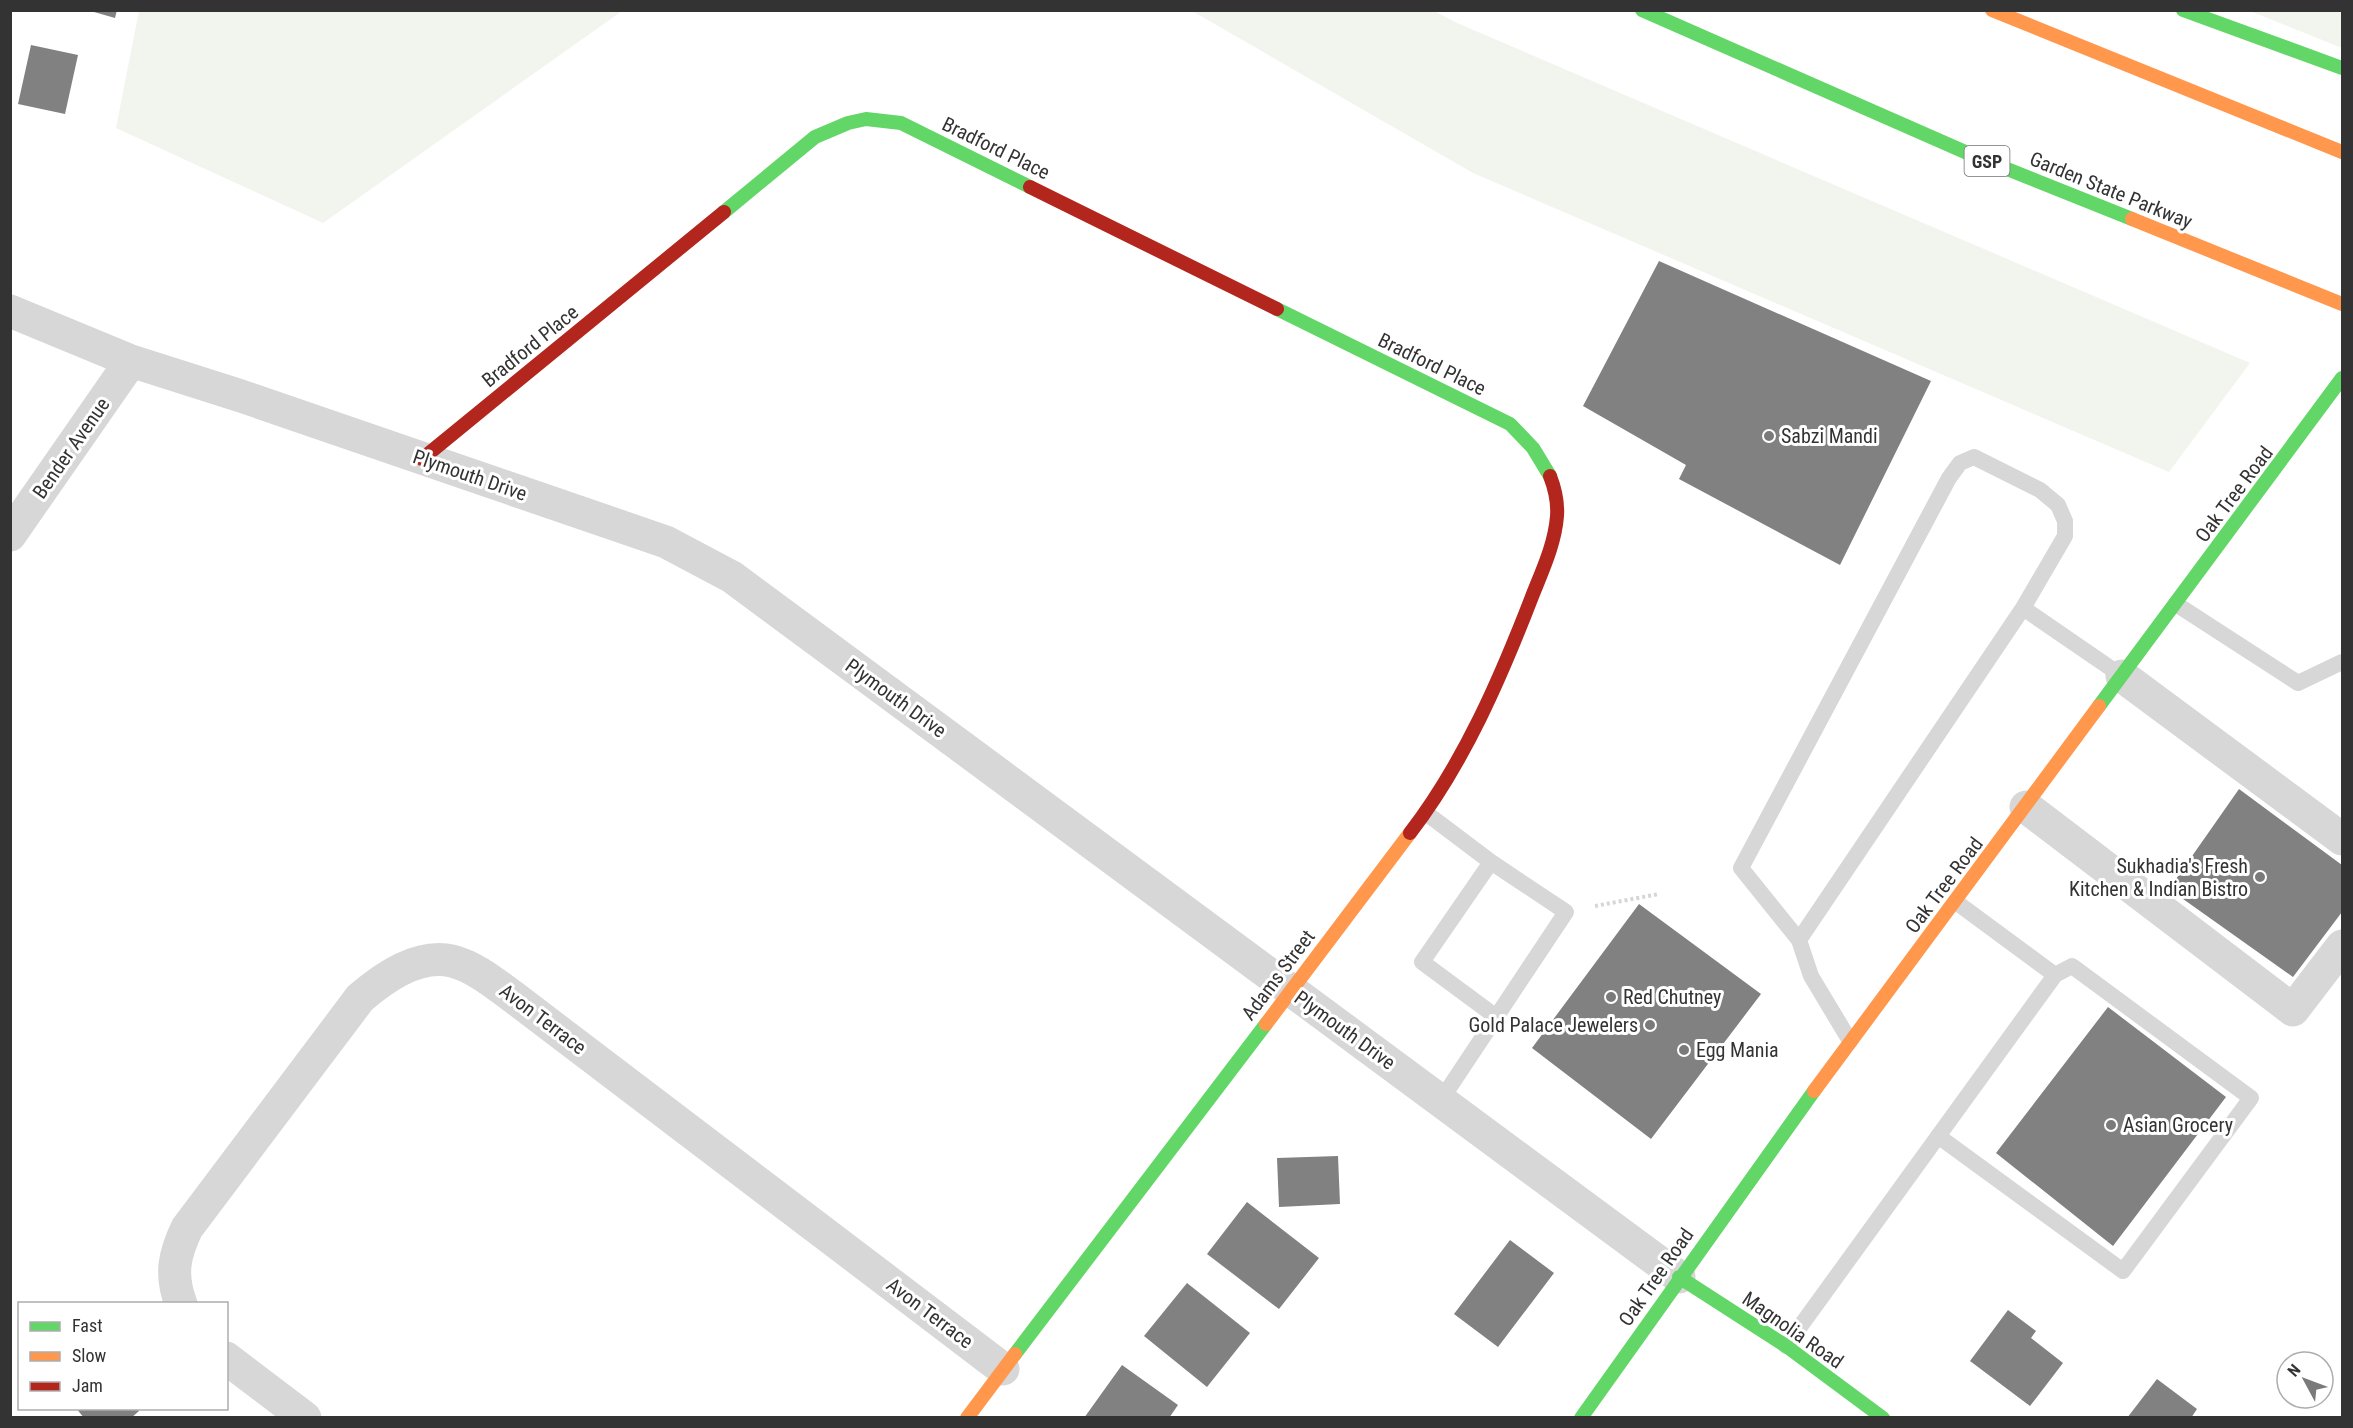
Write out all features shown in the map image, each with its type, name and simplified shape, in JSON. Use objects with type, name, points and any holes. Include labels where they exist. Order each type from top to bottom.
[{"type":"main road","name":"Garden State Parkway","points":[[1642,10],[1972,155],[2339,303]]},
{"type":"main road","points":[[1992,10],[2343,152]]},
{"type":"main road","points":[[2183,10],[2343,68]]},
{"type":"main road","name":"Bradford Place","points":[[422,459],[815,137],[848,122],[873,117],[901,123],[1514,427],[1543,463],[1556,492],[1557,522]]},
{"type":"main road","name":"Oak Tree Road","points":[[1581,1418],[1679,1277],[1850,1041],[1956,902],[2343,378]]},
{"type":"main road","name":"Adams Street","points":[[967,1418],[1426,813],[1467,746],[1510,656],[1545,563],[1557,522]]},
{"type":"main road","name":"Magnolia Road","points":[[1679,1277],[1786,1346],[1883,1418]]},
{"type":"street","name":"Plymouth Drive","points":[[10,311],[132,361],[241,396],[666,542],[732,577],[1679,1277]]},
{"type":"street","name":"Bender Avenue","points":[[10,535],[132,361]]},
{"type":"street","points":[[2122,676],[2343,839]]},
{"type":"street","points":[[2026,807],[2293,1010],[2343,946]]},
{"type":"street","name":"Avon Terrace","points":[[180,1302],[174,1278],[176,1252],[187,1228],[360,998],[384,977],[417,963],[451,961],[480,973],[512,996],[1004,1369]]},
{"type":"street","points":[[228,1360],[305,1418]]},
{"type":"lane","points":[[1799,940],[2023,608],[2066,536],[2065,520],[2058,505],[2040,490],[1974,457],[1959,463],[1949,478],[1741,868],[1799,940],[1811,976],[1850,1041]]},
{"type":"lane","points":[[2176,604],[2298,683],[2343,662]]},
{"type":"lane","points":[[2023,608],[2122,676]]},
{"type":"lane","points":[[1426,813],[1491,862],[1566,912],[1441,1100]]},
{"type":"lane","points":[[1491,862],[1422,962],[1495,1016]]},
{"type":"lane","points":[[1956,902],[2055,975]]},
{"type":"lane","points":[[1786,1346],[1938,1136],[2055,975],[2072,966],[2251,1098],[2123,1271],[1938,1136]]},
{"type":"path","points":[[1566,912],[1659,894]]},
{"type":"shaded area","points":[[139,10],[622,11],[323,223],[116,128]]},
{"type":"shaded area","points":[[1192,11],[1434,11],[1457,23],[2250,363],[2169,472],[1473,173]]},
{"type":"shaded area","points":[[2250,11],[2342,11],[2342,48]]},
{"type":"building","points":[[87,10],[117,10],[115,18]]},
{"type":"building","points":[[31,45],[78,55],[65,114],[18,104]]},
{"type":"building","name":"Sabzi Mandi","points":[[1659,261],[1931,381],[1840,565],[1679,479],[1686,465],[1583,406]]},
{"type":"building","name":"Sukhadia's Fresh Kitchen & Indian Bistro","points":[[2239,789],[2342,865],[2342,912],[2293,977],[2169,889]]},
{"type":"building","points":[[1639,904],[1761,994],[1651,1139],[1532,1048]]},
{"type":"building","name":"Asian Grocery","points":[[2108,1007],[2226,1097],[2113,1246],[1996,1153]]},
{"type":"building","points":[[1338,1156],[1340,1204],[1279,1207],[1277,1158]]},
{"type":"building","points":[[1247,1202],[1319,1258],[1279,1309],[1207,1254]]},
{"type":"building","points":[[1510,1240],[1554,1273],[1498,1347],[1454,1314]]},
{"type":"building","points":[[1187,1283],[1250,1333],[1207,1387],[1144,1336]]},
{"type":"building","points":[[2008,1310],[2036,1331],[2031,1338],[2063,1363],[2030,1406],[1970,1361]]},
{"type":"building","points":[[1122,1365],[1178,1405],[1169,1418],[1084,1418]]},
{"type":"building","points":[[2157,1379],[2197,1409],[2191,1418],[2127,1418]]},
{"type":"building","points":[[78,1410],[139,1411],[131,1418],[84,1418]]},
{"type":"traffic: fast","points":[[1642,10],[1972,155],[2132,219]]},
{"type":"traffic: fast","points":[[2183,10],[2342,68]]},
{"type":"traffic: fast","points":[[724,212],[815,137],[848,123],[866,119],[901,123],[1030,187]]},
{"type":"traffic: fast","points":[[1277,309],[1510,424],[1533,448],[1550,476]]},
{"type":"traffic: fast","points":[[2099,706],[2342,378]]},
{"type":"traffic: fast","points":[[1015,1354],[1266,1024]]},
{"type":"traffic: fast","points":[[1581,1418],[1814,1091]]},
{"type":"traffic: fast","points":[[1679,1277],[1786,1346],[1883,1418]]},
{"type":"traffic: slow","points":[[1992,10],[2342,152]]},
{"type":"traffic: slow","points":[[2132,219],[2342,304]]},
{"type":"traffic: slow","points":[[1814,1091],[2099,706]]},
{"type":"traffic: slow","points":[[1266,1024],[1410,833]]},
{"type":"traffic: slow","points":[[967,1418],[1015,1354]]},
{"type":"traffic: jam","points":[[1030,187],[1277,309]]},
{"type":"traffic: jam","points":[[422,459],[724,212]]},
{"type":"traffic: jam","points":[[1410,833],[1448,778],[1480,718],[1508,657],[1554,536],[1557,506],[1550,476]]},
{"type":"place","name":"Sabzi Mandi","points":[[1769,436]]},
{"type":"place","name":"Sukhadia's Fresh Kitchen & Indian Bistro","points":[[2260,877]]},
{"type":"place","name":"Red Chutney","points":[[1611,997]]},
{"type":"place","name":"Gold Palace Jewelers","points":[[1650,1025]]},
{"type":"place","name":"Egg Mania","points":[[1684,1050]]},
{"type":"place","name":"Asian Grocery","points":[[2111,1125]]}]
